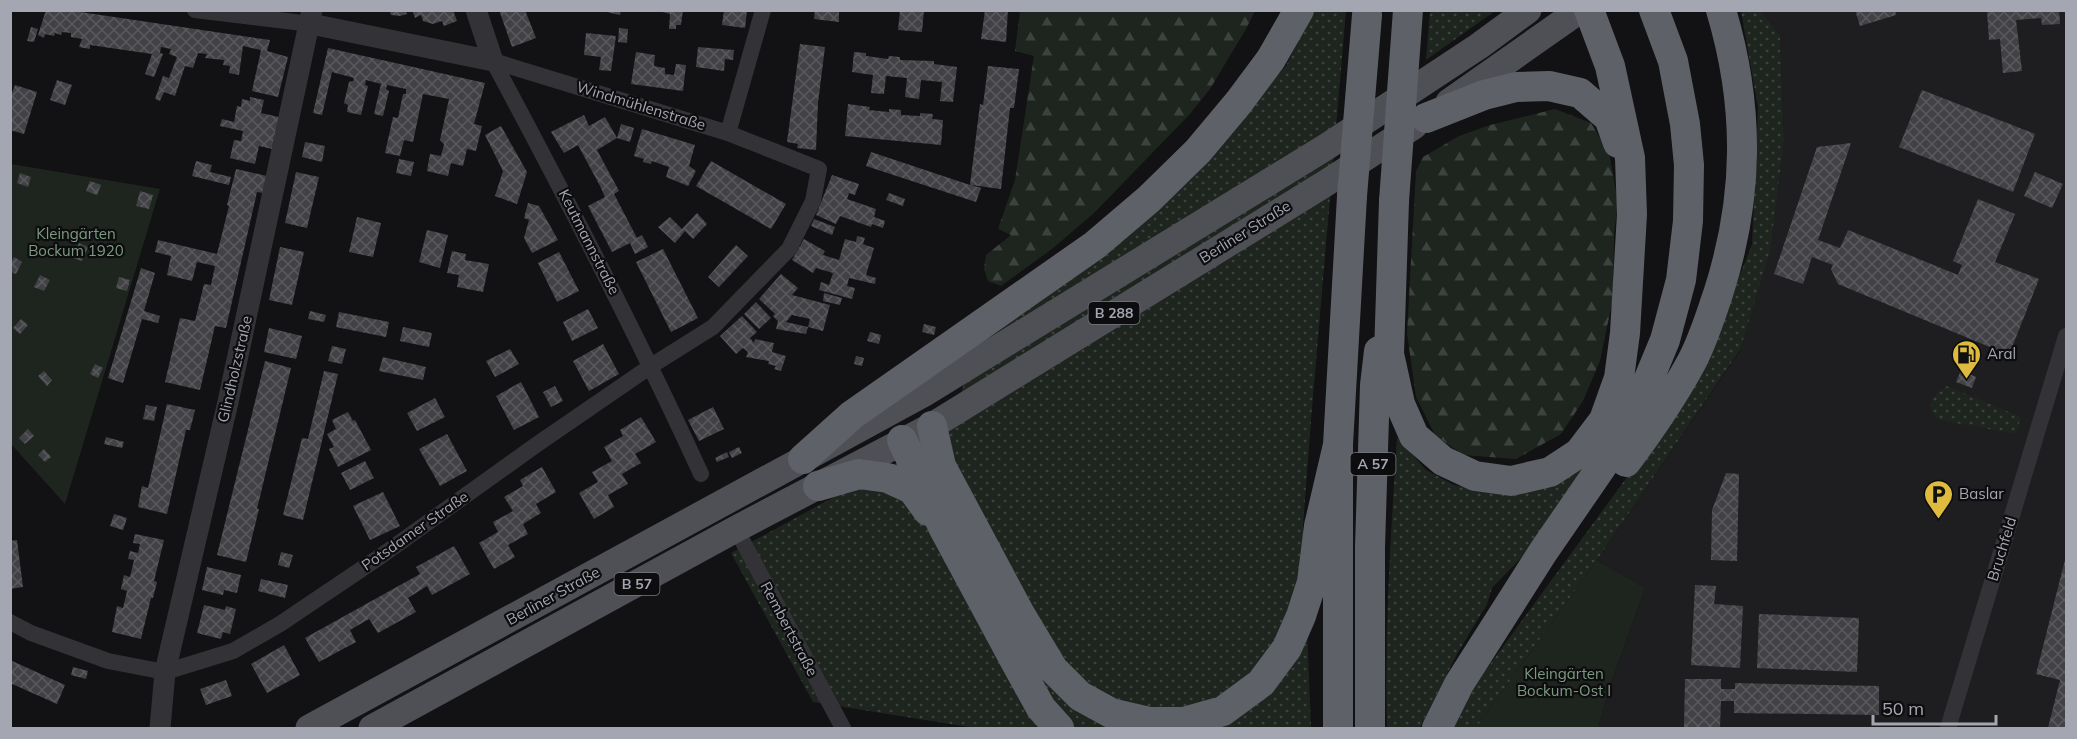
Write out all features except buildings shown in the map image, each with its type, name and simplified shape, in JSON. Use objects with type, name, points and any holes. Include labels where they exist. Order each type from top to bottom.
[{"type":"highway","points":[[802,459],[852,415],[1095,245],[1149,199],[1198,151],[1239,102],[1270,59],[1299,10]]},
{"type":"highway","name":"A 57","points":[[1370,729],[1370,547],[1375,385],[1394,201],[1408,10]]},
{"type":"highway","points":[[1394,201],[1389,354],[1400,404],[1414,436],[1443,461],[1475,477],[1511,481],[1550,472],[1580,453],[1604,420],[1619,378],[1626,322],[1632,214],[1630,158],[1622,114],[1610,66],[1589,10]]},
{"type":"highway","points":[[1437,729],[1459,684],[1543,552],[1629,427],[1665,339],[1681,280],[1688,221],[1689,165],[1685,124],[1673,61],[1654,10]]},
{"type":"highway","points":[[1506,612],[1569,538],[1659,417],[1692,361],[1710,318],[1728,262],[1737,216],[1743,147],[1740,91],[1732,46],[1722,10]]},
{"type":"highway","name":"A 57","points":[[1338,729],[1338,445],[1352,196],[1367,13]]},
{"type":"highway","points":[[1426,118],[1484,96],[1516,87],[1549,86],[1580,93],[1609,118],[1617,142],[1632,214]]},
{"type":"highway","points":[[932,426],[941,466],[1020,614],[1053,669],[1080,696],[1112,712],[1150,722],[1184,722],[1223,711],[1261,683],[1287,648],[1312,582],[1319,526],[1338,445]]},
{"type":"highway","points":[[902,440],[944,529],[1041,708],[1059,729]]},
{"type":"highway","points":[[818,486],[860,474],[888,478],[912,489],[944,529]]},
{"type":"main road","name":"Berliner Straße","points":[[309,729],[923,394],[1326,147],[1479,46],[1528,10]]},
{"type":"main road","name":"Berliner Straße","points":[[372,729],[736,529],[932,426],[1326,183],[1426,118],[1580,10]]},
{"type":"main road","name":"Berliner Straße","points":[[902,440],[903,424],[923,394]]},
{"type":"street","name":"Windmühlenstraße","points":[[195,10],[311,17],[494,61],[728,133],[819,169],[813,201],[789,249],[713,327],[651,366]]},
{"type":"street","name":"Keutmannstraße","points":[[476,10],[494,61],[651,366],[701,474]]},
{"type":"street","points":[[728,133],[763,10]]},
{"type":"street","name":"Glindholzstraße","points":[[160,729],[165,672],[228,402],[311,17]]},
{"type":"street","name":"Bruchfeld","points":[[1948,729],[2067,336]]},
{"type":"street","name":"Potsdamer Straße","points":[[165,672],[233,651],[280,624],[381,556],[651,366]]},
{"type":"street","name":"Rembertstraße","points":[[736,529],[843,729]]},
{"type":"street","points":[[10,622],[31,633],[108,661],[165,672]]},
{"type":"shaded area","points":[[1761,11],[2066,11],[2066,728],[1598,728],[1610,686],[1645,588],[1597,560],[1740,351],[1784,139],[1780,35]]},
{"type":"green space","points":[[1430,10],[1495,11],[1426,60]]},
{"type":"green space","points":[[1020,11],[1255,11],[1210,89],[1189,115],[1094,213],[1052,249],[1001,286],[988,281],[984,269],[986,255],[1011,235],[998,229],[1015,180],[1034,56],[1015,51]]},
{"type":"green space","points":[[1313,11],[1346,11],[1303,526],[1311,728],[975,728],[813,702],[731,553],[948,435],[979,336],[1108,254],[1286,66]]},
{"type":"green space","points":[[1741,11],[1761,11],[1780,35],[1784,139],[1770,251],[1740,350],[1597,560],[1476,728],[1453,728],[1474,686],[1701,376],[1752,244],[1758,108]]},
{"type":"green space","points":[[1555,109],[1591,123],[1609,153],[1618,202],[1614,234],[1613,298],[1600,361],[1583,401],[1561,434],[1516,459],[1463,455],[1435,435],[1416,397],[1407,333],[1416,171],[1423,157],[1459,136],[1490,125]]},
{"type":"green space","name":"Kleingärten Bockum 1920","points":[[11,164],[160,189],[65,504],[11,444]]},
{"type":"green space","points":[[1947,386],[2021,417],[2016,434],[1939,420],[1930,405],[1937,393]]},
{"type":"green space","points":[[1397,437],[1426,470],[1454,485],[1487,491],[1599,457],[1521,558],[1492,588],[1487,604],[1457,654],[1420,728],[1387,728],[1387,619]]},
{"type":"green space","name":"Kleingärten Bockum-Ost I","points":[[1597,560],[1645,588],[1610,686],[1598,728],[1476,728]]},
{"type":"place","name":"Aral","points":[[1966,380]]},
{"type":"place","name":"Baslar","points":[[1938,520]]}]
